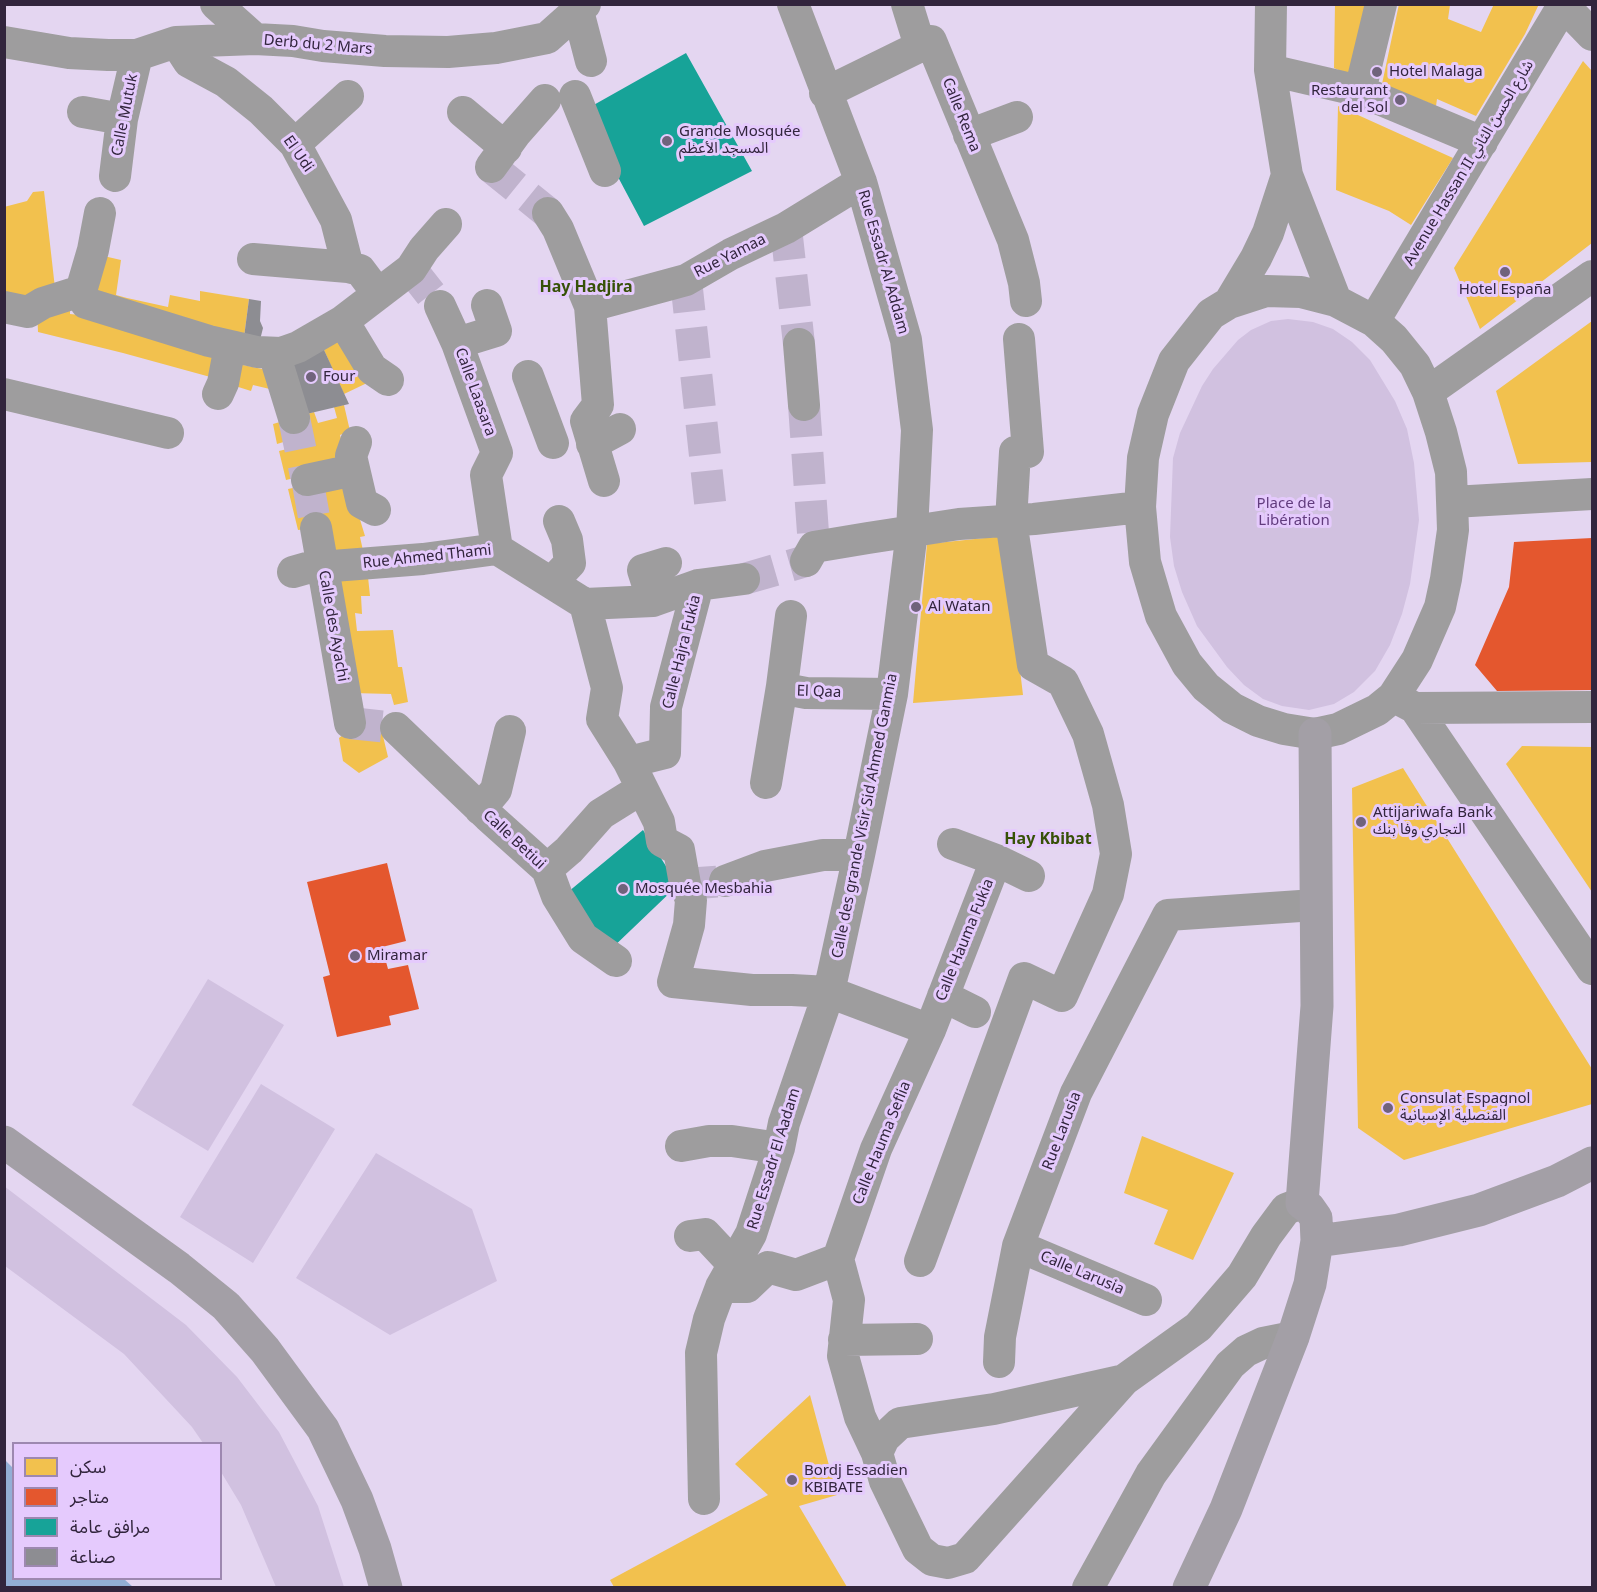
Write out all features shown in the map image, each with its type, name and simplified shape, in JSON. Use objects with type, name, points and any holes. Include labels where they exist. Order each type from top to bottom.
[{"type":"main road","points":[[1189,1587],[1226,1509],[1293,1336],[1310,1284],[1317,1241],[1316,1218],[1302,1203],[1317,1006],[1315,734]]},
{"type":"main road","points":[[4,1143],[179,1268],[226,1306],[265,1350],[322,1429],[357,1500],[386,1587]]},
{"type":"main road","points":[[1317,1241],[1399,1230],[1479,1210],[1557,1181],[1593,1163]]},
{"type":"street","points":[[216,4],[255,39]]},
{"type":"street","name":"Rue Essadr Al Addam","points":[[793,4],[825,93],[861,182],[906,340],[917,430],[912,531]]},
{"type":"street","points":[[825,93],[920,46],[907,4]]},
{"type":"street","points":[[1271,4],[1270,70],[1287,175],[1336,301]]},
{"type":"street","points":[[1360,91],[1381,4]]},
{"type":"street","points":[[1563,5],[1593,35]]},
{"type":"street","name":"Avenue Hassan II شارع الحسن الثاني","points":[[1374,321],[1563,5]]},
{"type":"street","points":[[581,8],[591,61]]},
{"type":"street","name":"Derb du 2 Mars","points":[[4,42],[69,53],[137,55],[176,42],[255,39],[292,40],[324,46],[385,51],[448,52],[496,48],[547,38],[581,8]]},
{"type":"street","name":"Calle Rema","points":[[920,46],[931,41],[1013,240],[1026,301]]},
{"type":"street","name":"El Udi","points":[[176,42],[189,62],[226,82],[261,110],[295,144],[336,219],[348,267]]},
{"type":"street","name":"Calle Mutuk","points":[[115,176],[122,119],[137,55]]},
{"type":"street","points":[[1270,70],[1360,91],[1482,142]]},
{"type":"street","points":[[295,144],[348,96]]},
{"type":"street","points":[[463,112],[498,158],[515,134],[560,98],[606,171]]},
{"type":"street","points":[[84,112],[122,119]]},
{"type":"street","points":[[969,135],[1017,117]]},
{"type":"street","points":[[1229,303],[1268,233],[1287,175]]},
{"type":"street","name":"Rue Yamaa","points":[[590,306],[686,279],[731,254],[786,228],[861,182]]},
{"type":"street","points":[[4,307],[28,312],[43,303],[81,291],[105,253],[100,213]]},
{"type":"street","points":[[553,221],[590,306],[598,405],[589,432],[604,481]]},
{"type":"street","points":[[81,291],[86,303],[209,341],[257,352],[281,353],[298,347],[343,321],[411,269],[424,249],[446,224]]},
{"type":"street","points":[[253,259],[360,270],[378,294]]},
{"type":"street","points":[[1428,392],[1593,276]]},
{"type":"street","points":[[1404,702],[1417,660],[1440,607],[1454,530],[1449,462],[1428,392],[1414,365],[1394,339],[1374,321],[1336,301],[1301,292],[1266,291],[1229,303],[1211,314],[1174,361],[1153,414],[1143,458],[1140,507],[1145,562],[1161,616],[1187,664],[1206,687],[1232,708],[1258,721],[1284,729],[1315,734],[1338,729],[1377,710],[1404,702],[1593,707]]},
{"type":"street","name":"Calle Laasara","points":[[440,306],[457,343],[497,453],[486,475],[497,549]]},
{"type":"street","points":[[457,343],[496,331],[487,306]]},
{"type":"street","points":[[343,321],[372,369],[388,380]]},
{"type":"street","points":[[920,1261],[1024,978],[1062,996],[1108,894],[1116,854],[1108,805],[1088,734],[1063,682],[1033,665],[1015,452],[1028,452],[1019,339]]},
{"type":"street","points":[[799,344],[804,405]]},
{"type":"street","points":[[218,394],[223,383],[230,346]]},
{"type":"street","points":[[274,353],[294,418]]},
{"type":"street","points":[[528,376],[553,443]]},
{"type":"street","points":[[4,394],[168,433]]},
{"type":"street","points":[[589,432],[620,429]]},
{"type":"street","points":[[307,480],[355,456],[362,503],[375,510]]},
{"type":"street","points":[[1453,502],[1593,494]]},
{"type":"street","points":[[806,561],[814,547],[912,531],[959,524],[1022,520],[1140,507]]},
{"type":"street","points":[[552,582],[570,563],[567,540],[559,521]]},
{"type":"street","name":"Calle des Ayachi","points":[[316,528],[308,569],[350,723]]},
{"type":"street","name":"Calle des grande Visir Sid Ahmed Ganmia","points":[[829,992],[892,694],[912,531]]},
{"type":"street","name":"Rue Ahmed Thami","points":[[308,569],[423,559],[497,549],[585,604]]},
{"type":"street","points":[[653,601],[643,570],[666,563]]},
{"type":"street","points":[[744,579],[698,585],[653,601],[585,604],[608,688],[602,719],[659,822],[662,841],[679,850],[685,884],[691,900],[689,925],[673,982],[752,990],[829,992],[930,1030]]},
{"type":"street","name":"Calle Hajra Fukia","points":[[635,775],[665,753],[666,707],[698,585]]},
{"type":"street","name":"El Qaa","points":[[792,616],[782,686],[787,690],[806,693],[892,694]]},
{"type":"street","points":[[766,783],[782,686]]},
{"type":"street","points":[[1404,702],[1593,969]]},
{"type":"street","name":"Calle Betiui","points":[[396,728],[480,809],[547,869],[557,896],[583,938],[616,961]]},
{"type":"street","points":[[480,809],[496,790],[510,731]]},
{"type":"street","points":[[547,869],[569,850],[635,775]]},
{"type":"street","name":"Calle Hauma Fukia","points":[[930,1030],[943,996],[978,942],[996,860],[953,844]]},
{"type":"street","points":[[725,880],[765,867],[824,855],[859,855]]},
{"type":"street","points":[[996,860],[1029,876]]},
{"type":"street","name":"Rue Larusia","points":[[999,1362],[1000,1337],[1018,1246],[1076,1093],[1168,915],[1315,905]]},
{"type":"street","name":"Rue Essadr El Aadam","points":[[704,1499],[701,1353],[708,1318],[727,1276],[751,1234],[779,1148],[784,1123],[829,992]]},
{"type":"street","points":[[943,996],[975,1012]]},
{"type":"street","name":"Calle Hauma Seflia","points":[[838,1259],[876,1149],[930,1030]]},
{"type":"street","points":[[681,1146],[709,1141],[732,1141],[779,1148]]},
{"type":"street","points":[[690,1236],[705,1234],[727,1276],[747,1287],[768,1267],[796,1275],[838,1259],[849,1300],[843,1356],[860,1416],[877,1453],[885,1480],[918,1549],[932,1560],[948,1563],[966,1558],[1124,1380],[1198,1327],[1242,1276],[1266,1236],[1286,1209],[1302,1203]]},
{"type":"street","name":"Calle Larusia","points":[[1018,1246],[1146,1300]]},
{"type":"street","points":[[1088,1587],[1151,1474],[1230,1365],[1246,1351],[1263,1343],[1293,1336]]},
{"type":"street","points":[[844,1340],[917,1339]]},
{"type":"street","points":[[877,1453],[884,1438],[900,1423],[994,1409],[1124,1380]]},
{"type":"green space","name":"Place de la Libération","points":[[1288,319],[1313,322],[1333,329],[1352,342],[1370,360],[1395,401],[1407,429],[1414,463],[1419,520],[1410,584],[1402,614],[1390,645],[1375,671],[1354,692],[1334,704],[1309,710],[1282,706],[1263,699],[1244,685],[1227,667],[1197,626],[1182,592],[1174,566],[1170,537],[1173,458],[1180,433],[1202,386],[1213,369],[1238,340],[1251,330],[1271,321]]},
{"type":"green space","points":[[208,979],[284,1025],[208,1151],[132,1105]]},
{"type":"green space","points":[[261,1084],[335,1129],[253,1263],[180,1217]]},
{"type":"green space","points":[[376,1153],[472,1209],[497,1281],[390,1335],[296,1278]]},
{"type":"green space","points":[[4,1186],[186,1325],[237,1377],[279,1432],[318,1506],[344,1587],[276,1587],[241,1505],[222,1474],[222,1442],[202,1442],[192,1427],[124,1354],[5,1266]]},
{"type":"water","points":[[4,1459],[12,1467],[12,1580],[125,1580],[133,1587],[5,1587]]},
{"type":"building: سكن","points":[[1335,4],[1371,4],[1354,77],[1334,68]]},
{"type":"building: سكن","points":[[1399,4],[1450,5],[1448,19],[1481,32],[1494,4],[1539,4],[1525,34],[1476,116],[1437,99],[1436,106],[1382,84]]},
{"type":"building: سكن","points":[[1583,61],[1592,71],[1592,243],[1480,329],[1454,268]]},
{"type":"building: سكن","points":[[1338,106],[1453,158],[1411,225],[1389,211],[1336,190]]},
{"type":"building: سكن","points":[[44,191],[56,297],[4,298],[4,207],[27,201],[33,192]]},
{"type":"building: سكن","points":[[95,254],[121,260],[116,295],[168,307],[170,295],[200,301],[200,291],[249,299],[243,345],[88,298]]},
{"type":"building: سكن","points":[[70,304],[70,314],[89,316],[221,351],[214,378],[38,332],[37,308]]},
{"type":"building: سكن","points":[[1592,321],[1592,462],[1518,464],[1496,391]]},
{"type":"building: سكن","points":[[341,329],[367,383],[344,394],[319,339]]},
{"type":"building: سكن","points":[[238,364],[277,372],[274,390],[253,385],[251,391],[232,385]]},
{"type":"building: سكن","points":[[344,405],[350,431],[340,435],[348,465],[286,480],[279,451],[291,448],[290,440],[277,444],[273,424],[314,412],[318,423],[337,418],[334,407]]},
{"type":"building: سكن","points":[[347,477],[365,536],[360,537],[364,555],[331,560],[316,528],[298,530],[288,489]]},
{"type":"building: سكن","points":[[1004,536],[1023,695],[913,703],[927,544]]},
{"type":"building: سكن","points":[[327,573],[368,577],[370,596],[361,596],[362,614],[355,613],[357,631],[393,630],[398,667],[402,667],[408,702],[394,705],[391,694],[352,693]]},
{"type":"building: سكن","points":[[382,732],[388,757],[359,773],[343,761],[339,738],[344,734]]},
{"type":"building: سكن","points":[[1522,746],[1592,747],[1592,892],[1506,764]]},
{"type":"building: سكن","points":[[1403,768],[1592,1069],[1592,1104],[1404,1160],[1358,1128],[1352,788]]},
{"type":"building: سكن","points":[[1142,1136],[1234,1173],[1193,1260],[1154,1244],[1168,1210],[1124,1193]]},
{"type":"building: سكن","name":"Bordj Essadien KBIBATE","points":[[810,1395],[837,1495],[799,1506],[847,1587],[614,1587],[610,1580],[768,1495],[735,1464]]},
{"type":"building: متاجر","points":[[1592,538],[1592,690],[1497,691],[1475,665],[1509,587],[1514,542]]},
{"type":"building: متاجر","name":"Miramar","points":[[387,863],[406,941],[382,947],[388,969],[408,965],[419,1009],[389,1016],[391,1025],[337,1037],[323,977],[330,975],[307,882]]},
{"type":"building: مرافق عامة","name":"Grande Mosquée المسجد الأعظم","points":[[686,53],[752,171],[644,226],[583,111]]},
{"type":"building: مرافق عامة","name":"Mosquée Mesbahia","points":[[643,830],[678,885],[608,952],[568,892]]},
{"type":"building: صناعة","points":[[249,299],[261,301],[260,321],[263,328],[258,348],[243,345]]},
{"type":"building: صناعة","name":"Four","points":[[319,339],[349,404],[298,416],[280,359]]},
{"type":"tunnel","points":[[491,167],[548,213]]},
{"type":"tunnel","points":[[786,228],[799,344]]},
{"type":"tunnel","points":[[411,269],[440,306]]},
{"type":"tunnel","points":[[686,280],[711,511]]},
{"type":"tunnel","points":[[804,405],[814,547]]},
{"type":"tunnel","points":[[294,418],[306,476]]},
{"type":"tunnel","points":[[308,484],[316,528]]},
{"type":"tunnel","points":[[744,579],[806,561]]},
{"type":"tunnel","points":[[350,723],[396,728]]},
{"type":"tunnel","points":[[685,884],[725,881]]},
{"type":"place","name":"Hotel Malaga","points":[[1377,72]]},
{"type":"place","name":"Restaurant del Sol","points":[[1400,100]]},
{"type":"place","name":"Grande Mosquée المسجد الأعظم","points":[[667,141]]},
{"type":"place","name":"Hotel España","points":[[1505,272]]},
{"type":"place","name":"Four","points":[[311,377]]},
{"type":"place","name":"Al Watan","points":[[916,607]]},
{"type":"place","name":"Attijariwafa Bank التجاري وفا بنك","points":[[1361,822]]},
{"type":"place","name":"Mosquée Mesbahia","points":[[623,889]]},
{"type":"place","name":"Miramar","points":[[355,956]]},
{"type":"place","name":"Consulat Espagnol القنصلية الإسبانية","points":[[1388,1108]]},
{"type":"place","name":"Bordj Essadien KBIBATE","points":[[792,1480]]},
{"type":"district","name":"Hay Hadjira","points":[[586,287]]},
{"type":"district","name":"Hay Kbibat","points":[[1048,839]]}]
